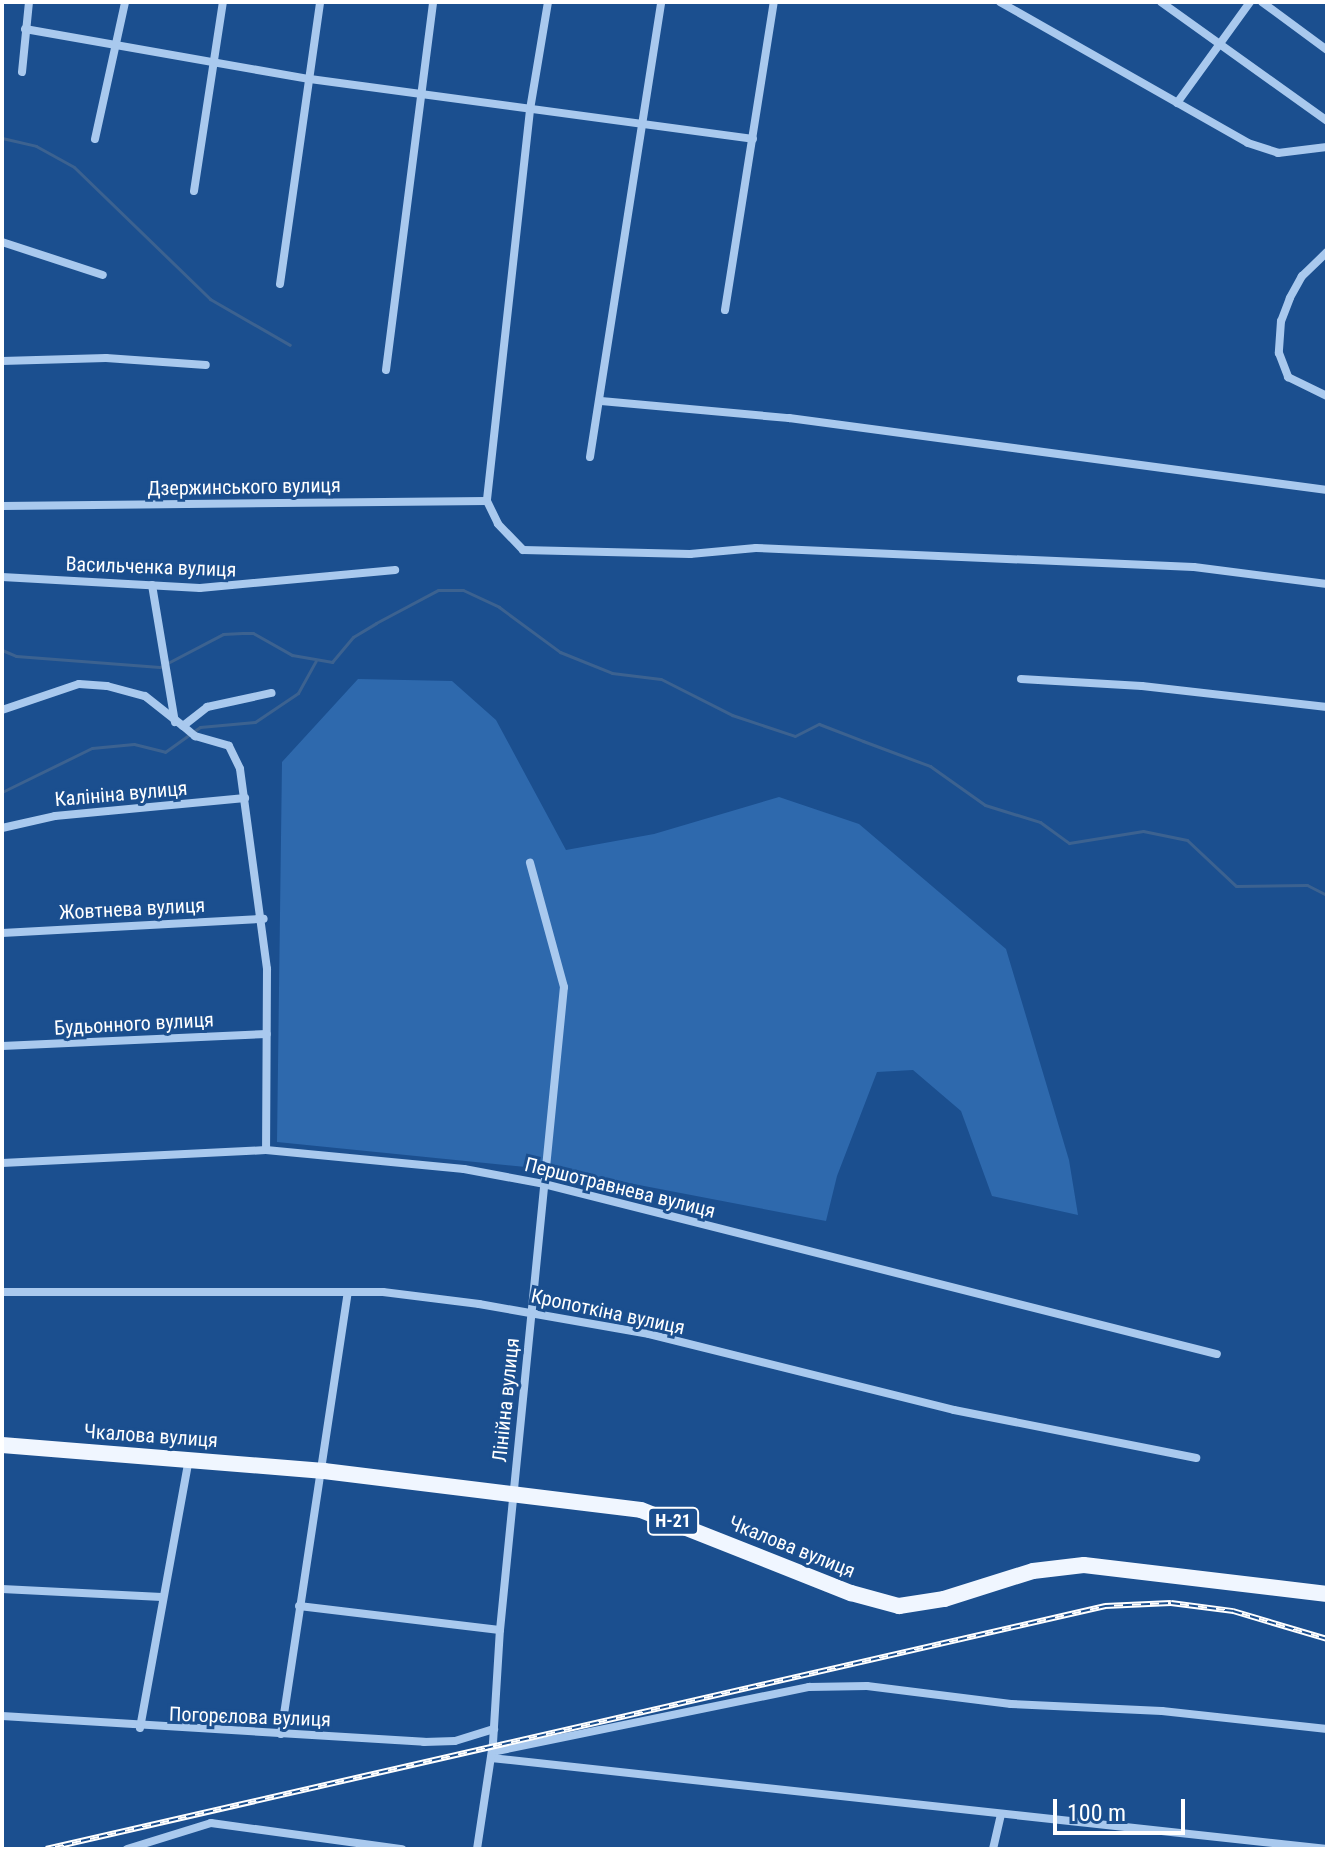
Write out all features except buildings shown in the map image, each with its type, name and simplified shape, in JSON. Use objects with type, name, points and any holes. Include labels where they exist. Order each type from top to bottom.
[{"type":"main road","name":"Чкалова вулиця","points":[[2,1445],[324,1471],[641,1510],[851,1593],[899,1606],[944,1599],[1033,1571],[1084,1565],[1327,1594]]},
{"type":"street","points":[[22,72],[29,37],[25,29],[29,2]]},
{"type":"street","points":[[95,139],[119,49],[125,2]]},
{"type":"street","points":[[194,191],[216,64],[223,2]]},
{"type":"street","points":[[280,284],[320,2]]},
{"type":"street","points":[[386,370],[433,2]]},
{"type":"street","points":[[548,2],[530,110],[487,501],[498,524],[523,550],[690,554],[756,548],[1194,567],[1327,584]]},
{"type":"street","points":[[590,457],[661,2]]},
{"type":"street","points":[[725,310],[774,2]]},
{"type":"street","points":[[1000,2],[1248,143],[1278,153],[1327,147]]},
{"type":"street","points":[[1161,2],[1327,121]]},
{"type":"street","points":[[1177,103],[1250,2]]},
{"type":"street","points":[[1262,2],[1327,50]]},
{"type":"street","points":[[25,29],[119,49],[310,79],[753,139]]},
{"type":"street","points":[[2,242],[103,275]]},
{"type":"street","points":[[1327,252],[1302,276],[1290,298],[1281,321],[1279,353],[1288,377],[1327,396]]},
{"type":"street","points":[[2,361],[106,358],[206,365]]},
{"type":"street","points":[[601,401],[789,418],[1327,490]]},
{"type":"street","name":"Дзержинського вулиця","points":[[2,506],[487,501]]},
{"type":"street","name":"Васильченка вулиця","points":[[2,577],[243,587],[395,570]]},
{"type":"street","points":[[152,585],[186,729]]},
{"type":"street","points":[[1021,679],[1142,686],[1327,707]]},
{"type":"street","points":[[2,710],[79,684],[145,696],[186,729],[229,746],[245,798],[264,919],[266,1150]]},
{"type":"street","points":[[186,729],[207,707],[271,693]]},
{"type":"street","name":"Калініна вулиця","points":[[2,828],[55,816],[245,798]]},
{"type":"street","name":"Лінійна вулиця","points":[[477,1849],[494,1729],[500,1630],[564,987],[530,863]]},
{"type":"street","name":"Жовтнева вулиця","points":[[2,933],[264,919]]},
{"type":"street","name":"Будьонного вулиця","points":[[2,1046],[267,1034]]},
{"type":"street","name":"Першотравнева вулиця","points":[[2,1163],[266,1150],[464,1169],[544,1184],[1217,1354]]},
{"type":"street","name":"Кропоткіна вулиця","points":[[2,1292],[348,1292],[532,1311],[649,1334],[954,1410],[1196,1458]]},
{"type":"street","points":[[281,1734],[299,1606],[324,1471],[348,1292]]},
{"type":"street","points":[[140,1728],[189,1458]]},
{"type":"street","points":[[2,1589],[162,1597]]},
{"type":"street","points":[[299,1606],[500,1630]]},
{"type":"street","points":[[491,1755],[809,1687],[867,1686],[1011,1704],[1162,1711],[1327,1729]]},
{"type":"street","name":"Погорєлова вулиця","points":[[2,1716],[140,1728],[439,1742],[494,1729]]},
{"type":"street","points":[[491,1755],[1001,1815],[1327,1849]]},
{"type":"street","points":[[993,1849],[1001,1815]]},
{"type":"street","points":[[127,1849],[211,1823],[402,1849]]},
{"type":"shaded area","points":[[358,679],[452,681],[496,720],[566,850],[654,834],[779,797],[859,824],[1006,949],[1069,1160],[1078,1215],[992,1196],[961,1111],[913,1070],[877,1072],[837,1176],[826,1221],[566,1171],[277,1142],[282,762]]},
{"type":"waterway","points":[[2,138],[36,146],[74,167],[210,299],[290,345]]},
{"type":"waterway","points":[[2,650],[16,656],[160,667],[223,634],[253,633],[292,655],[332,662],[353,637],[376,623],[438,590],[463,590],[499,607],[560,652],[612,673],[661,679],[732,715],[795,736],[819,724],[930,766],[985,805],[1040,822],[1069,843],[1143,831],[1187,840],[1236,886],[1307,885],[1327,895]]},
{"type":"waterway","points":[[2,792],[92,748],[134,744],[165,752],[200,727],[255,722],[298,693],[316,661]]},
{"type":"railway","points":[[46,1849],[1105,1606],[1171,1603],[1233,1611],[1327,1639]]}]
